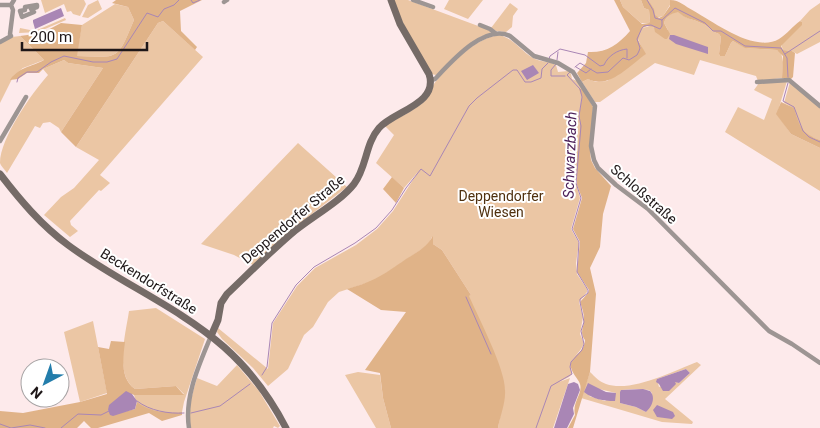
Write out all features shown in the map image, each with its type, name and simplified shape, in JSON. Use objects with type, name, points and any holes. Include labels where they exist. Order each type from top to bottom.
[{"type":"street","points":[[0,42],[11,36],[11,5],[14,0]]},
{"type":"street","points":[[391,0],[400,24],[431,80],[435,79],[470,46],[495,33]]},
{"type":"street","points":[[413,0],[433,7]]},
{"type":"street","points":[[0,5],[11,5]]},
{"type":"street","name":"Schloßstraße","points":[[480,25],[495,33],[510,36],[529,52],[558,63],[573,72],[595,106],[591,146],[598,168],[616,185],[648,209],[768,331],[792,344],[820,363]]},
{"type":"street","name":"Deppendorfer Straße","points":[[212,336],[218,320],[221,303],[227,294],[292,233],[352,186],[362,170],[370,144],[379,129],[388,120],[421,102],[428,92],[431,80]]},
{"type":"street","points":[[757,82],[789,80],[820,106]]},
{"type":"street","points":[[0,141],[26,97]]},
{"type":"street","name":"Beckendorfstraße","points":[[0,174],[30,211],[68,245],[212,336],[255,379],[286,428]]},
{"type":"street","points":[[188,428],[189,396],[212,336]]},
{"type":"green space","points":[[41,0],[84,0],[86,4],[80,16],[73,14],[71,11],[67,12],[64,4],[45,13]]},
{"type":"green space","points":[[98,0],[102,9],[88,18],[82,17],[88,5]]},
{"type":"green space","points":[[393,0],[408,0],[489,30],[491,33],[480,37],[436,75],[431,74],[412,43]]},
{"type":"green space","points":[[449,0],[483,0],[468,19],[444,9]]},
{"type":"green space","points":[[620,0],[641,0],[644,8],[649,10],[649,23],[641,23],[623,7]]},
{"type":"green space","points":[[648,0],[670,0],[670,5],[663,16],[656,18]]},
{"type":"green space","points":[[510,3],[518,9],[513,16],[512,27],[506,32],[496,31],[491,28]]},
{"type":"green space","points":[[820,3],[820,42],[797,54],[792,51],[783,50],[781,44],[802,22],[800,21],[810,10]]},
{"type":"green space","points":[[115,4],[128,7],[134,20],[120,49],[115,54],[109,56],[76,56],[82,25]]},
{"type":"green space","points":[[678,11],[719,34],[721,37],[720,56],[725,56],[733,41],[746,48],[777,50],[781,52],[783,62],[782,78],[758,81],[756,76],[700,60],[694,75],[655,63],[600,102],[595,102],[582,82],[588,79],[596,82],[607,81],[645,54],[638,39],[642,28],[651,26],[668,30],[664,23],[666,19]]},
{"type":"green space","points":[[65,18],[66,20],[38,32],[19,33],[20,28],[35,31]]},
{"type":"green space","points":[[163,21],[203,57],[100,175],[110,183],[101,191],[99,190],[70,221],[71,225],[78,231],[70,237],[44,215],[61,197],[74,188],[99,160],[76,147],[158,23]]},
{"type":"green space","name":"Deppendorfer Wiesen","points":[[499,35],[509,39],[533,58],[556,65],[558,72],[568,71],[572,79],[577,81],[583,89],[580,89],[582,97],[579,116],[576,183],[580,198],[571,229],[579,243],[576,263],[577,274],[587,289],[587,292],[579,302],[583,317],[580,334],[584,343],[572,360],[572,374],[559,382],[570,378],[553,428],[498,428],[505,390],[464,297],[471,295],[442,250],[433,244],[432,237],[428,245],[376,280],[339,292],[328,302],[313,327],[304,335],[288,369],[268,386],[253,368],[222,339],[217,332],[218,328],[268,369],[273,323],[297,286],[315,268],[356,245],[377,229],[393,211],[418,172],[404,188],[376,163],[394,135],[385,126],[417,108],[425,101],[435,82],[464,52],[481,41]]},
{"type":"green space","points":[[20,36],[44,60],[23,68],[14,75],[0,103],[0,43],[12,37]]},
{"type":"green space","points":[[64,60],[68,63],[103,68],[61,132],[59,128],[50,122],[43,123],[40,128],[35,126],[7,173],[0,163],[1,153],[11,129],[26,104],[48,75],[43,69]]},
{"type":"green space","points":[[787,81],[777,114],[791,134],[820,148],[820,191],[725,132],[738,107],[764,120],[772,99],[754,90],[759,83]]},
{"type":"green space","points":[[790,82],[820,108],[820,140],[804,132],[792,108],[784,103]]},
{"type":"green space","points":[[298,143],[347,187],[291,230],[253,265],[234,255],[201,244]]},
{"type":"green space","points":[[156,308],[205,339],[182,412],[165,412],[146,408],[137,403],[134,395],[184,394],[176,386],[135,389],[125,374],[123,353],[129,311]]},
{"type":"green space","points":[[93,321],[107,393],[80,402],[64,332]]},
{"type":"green space","points":[[697,362],[701,365],[665,399],[693,422],[692,424],[662,422],[581,398],[590,372],[606,384],[627,386],[652,380]],"holes":[[[686,369],[690,373],[679,383],[675,381],[659,387],[657,379]],[[599,389],[616,393],[605,401],[589,396]],[[621,390],[649,390],[652,393],[646,412],[620,403]]]},
{"type":"green space","points":[[237,365],[259,391],[280,426],[278,428],[274,426],[273,428],[190,428],[190,409],[197,378],[217,386]]},
{"type":"green space","points":[[358,372],[380,375],[383,398],[391,428],[376,428],[345,375]]},
{"type":"shaded area","points":[[116,0],[202,0],[180,11],[181,31],[197,47],[195,50],[163,21],[158,23],[76,147],[61,132],[103,68],[68,63],[64,60],[43,69],[39,73],[27,73],[18,79],[10,80],[17,72],[44,60],[20,36],[42,33],[61,23],[82,25],[77,56],[102,57],[115,54],[124,43],[134,20],[128,7],[112,3]]},
{"type":"shaded area","points":[[614,0],[620,0],[623,7],[642,24],[649,23],[650,21],[649,10],[644,8],[641,0],[648,0],[654,9],[655,15],[659,18],[663,16],[670,6],[670,0],[677,1],[735,35],[759,42],[779,39],[800,21],[802,25],[781,46],[783,50],[795,53],[793,77],[791,79],[782,78],[783,56],[777,50],[745,48],[733,41],[725,56],[720,56],[721,37],[719,34],[704,24],[687,18],[678,12],[669,16],[664,23],[670,34],[667,39],[655,32],[654,27],[647,26],[642,28],[638,40],[646,54],[626,70],[604,81],[596,82],[588,79],[582,82],[577,73],[586,63],[588,52],[600,51],[611,47],[630,31]]},
{"type":"shaded area","points":[[61,8],[64,16],[35,29],[33,20]]},
{"type":"shaded area","points":[[670,35],[708,47],[708,54],[676,44],[669,39]]},
{"type":"shaded area","points":[[533,65],[539,73],[527,80],[521,71]]},
{"type":"shaded area","points":[[579,89],[583,89],[593,107],[591,160],[595,168],[611,186],[603,214],[600,247],[590,268],[596,294],[590,372],[573,428],[568,428],[575,415],[574,410],[581,388],[572,372],[571,366],[573,360],[583,348],[585,340],[582,332],[584,315],[580,302],[589,290],[577,272],[580,242],[573,229],[582,198],[577,185],[579,116],[582,97]]},
{"type":"shaded area","points":[[781,102],[794,108],[805,132],[820,140],[820,148],[791,134],[776,114]]},
{"type":"shaded area","points":[[392,177],[404,188],[396,203],[383,189]]},
{"type":"shaded area","points":[[433,236],[433,244],[442,250],[471,295],[469,296],[501,369],[505,395],[498,428],[391,428],[383,398],[380,373],[365,370],[406,312],[381,310],[347,289],[385,273],[421,249]]},
{"type":"shaded area","points":[[111,341],[125,342],[123,361],[125,374],[130,385],[135,389],[176,386],[184,395],[132,394],[108,410],[111,415],[135,409],[137,402],[153,410],[182,412],[182,415],[162,421],[149,413],[98,428],[91,428],[84,421],[77,428],[0,428],[0,411],[23,413],[49,408],[70,408],[70,404],[107,394],[98,347],[109,349]]},
{"type":"shaded area","points":[[686,369],[690,373],[679,383],[675,382],[676,384],[669,391],[663,391],[656,382],[657,379]]},
{"type":"shaded area","points":[[574,382],[578,384],[580,390],[573,408],[574,414],[567,428],[554,428],[568,384]]},
{"type":"shaded area","points":[[588,383],[606,392],[616,393],[615,401],[598,399],[584,392]]},
{"type":"shaded area","points":[[643,389],[650,391],[653,396],[651,405],[646,412],[620,403],[621,390]]},
{"type":"shaded area","points":[[126,391],[132,394],[137,401],[135,409],[113,416],[110,415],[109,405]]},
{"type":"shaded area","points":[[657,405],[673,412],[675,416],[672,419],[657,417],[653,410]]},
{"type":"waterway","points":[[17,82],[18,78],[27,72],[37,72],[64,56],[93,62],[107,62],[117,59],[147,13],[158,17],[164,9],[174,5],[179,0]]},
{"type":"waterway","points":[[191,0],[193,3],[200,0]]},
{"type":"waterway","name":"Schwarzbach","points":[[575,67],[580,63],[597,73],[608,72],[623,58],[629,60],[637,55],[640,48],[637,39],[642,28],[651,25],[660,29],[662,26],[662,20],[655,18],[647,0]]},
{"type":"waterway","points":[[662,20],[675,8],[705,23],[713,31],[721,31],[745,46],[781,48],[787,58],[788,77]]},
{"type":"waterway","points":[[785,54],[820,31]]},
{"type":"waterway","points":[[549,59],[550,56],[560,49],[585,55],[600,66],[604,65],[613,54],[627,49],[627,58]]},
{"type":"waterway","points":[[557,60],[558,52]]},
{"type":"waterway","points":[[262,375],[267,367],[272,323],[296,285],[314,267],[355,243],[376,228],[392,210],[421,169],[430,176],[469,106],[477,98],[513,70],[517,70],[525,82],[541,78],[542,69],[548,63]]},
{"type":"waterway","points":[[556,64],[551,70],[551,76],[565,76]]},
{"type":"waterway","name":"Schwarzbach","points":[[576,67],[586,73],[591,69]]},
{"type":"waterway","name":"Schwarzbach","points":[[536,428],[551,386],[572,374],[571,362],[582,350],[584,344],[581,331],[584,322],[580,299],[588,293],[588,290],[577,272],[579,242],[572,229],[581,198],[576,183],[581,126],[579,116],[582,97],[580,89],[567,75],[570,72]]},
{"type":"waterway","points":[[788,83],[783,101],[794,107],[803,131],[809,137],[820,142]]},
{"type":"waterway","points":[[466,297],[491,354]]},
{"type":"waterway","points":[[191,413],[220,406],[250,384]]},
{"type":"waterway","points":[[137,401],[160,411],[184,413]]},
{"type":"waterway","points":[[61,428],[78,414],[101,415],[109,411]]},
{"type":"waterway","points":[[0,424],[11,428],[30,425],[45,428]]}]
